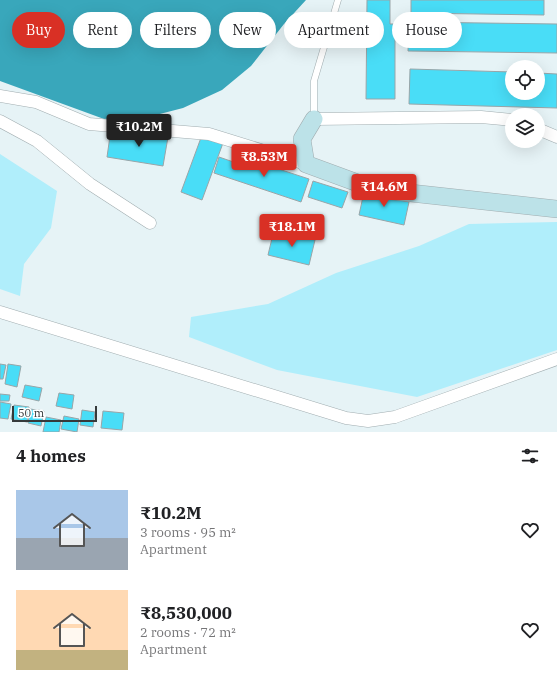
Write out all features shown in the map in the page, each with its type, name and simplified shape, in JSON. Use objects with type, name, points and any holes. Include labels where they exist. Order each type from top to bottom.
[{"type":"street","points":[[0,96],[36,102],[89,124],[209,134],[306,164],[374,189],[557,209]]},
{"type":"street","points":[[306,164],[302,139],[314,119],[481,117],[505,119]]},
{"type":"street","points":[[0,122],[37,141],[90,184],[150,223]]},
{"type":"street","points":[[545,133],[557,137]]},
{"type":"street","points":[[0,312],[346,418],[368,421],[395,417],[557,359]]},
{"type":"lane","points":[[314,119],[314,81],[338,0]]},
{"type":"shaded area","points":[[0,0],[306,0],[295,12],[284,12],[284,24],[276,34],[276,12],[219,12],[219,48],[265,48],[251,66],[222,90],[183,108],[152,116],[104,119],[0,81]]},
{"type":"shaded area","points":[[0,154],[57,191],[51,228],[24,264],[20,296],[0,289]]},
{"type":"shaded area","points":[[557,222],[557,350],[417,397],[277,370],[189,337],[191,317],[268,304],[336,273],[419,246],[469,224]]},
{"type":"building","points":[[367,0],[390,0],[392,48],[395,48],[395,99],[366,99],[367,48],[384,48],[384,12],[367,12]]},
{"type":"building","points":[[411,0],[544,0],[544,15],[411,12]]},
{"type":"building","points":[[462,23],[557,24],[557,53],[408,51],[408,48],[462,48]]},
{"type":"building","points":[[410,69],[505,72],[505,100],[545,100],[545,73],[557,74],[557,108],[409,104]]},
{"type":"building","points":[[128,130],[168,137],[163,166],[107,157],[110,136],[126,139]]},
{"type":"building","points":[[202,135],[223,143],[202,200],[181,192]]},
{"type":"building","points":[[219,157],[242,165],[245,158],[309,179],[301,202],[214,173]]},
{"type":"building","points":[[313,181],[348,192],[342,208],[308,197]]},
{"type":"building","points":[[364,192],[409,202],[404,225],[359,215]]},
{"type":"building","points":[[274,230],[315,240],[309,265],[268,255]]},
{"type":"building","points":[[0,364],[6,365],[3,379],[0,379]]},
{"type":"building","points":[[8,364],[21,366],[17,387],[5,384]]},
{"type":"building","points":[[25,385],[42,388],[39,401],[22,397]]},
{"type":"building","points":[[59,393],[74,395],[72,409],[56,406]]},
{"type":"building","points":[[0,394],[10,395],[9,401],[0,401]]},
{"type":"building","points":[[0,402],[11,404],[8,419],[0,418]]},
{"type":"building","points":[[14,405],[29,407],[27,422],[11,419]]},
{"type":"building","points":[[30,409],[44,411],[41,426],[28,423]]},
{"type":"building","points":[[82,410],[95,412],[93,427],[80,425]]},
{"type":"building","points":[[103,411],[124,413],[122,430],[101,428]]},
{"type":"building","points":[[64,416],[79,419],[77,432],[61,429]]},
{"type":"building","points":[[46,417],[61,420],[59,432],[43,432]]}]
